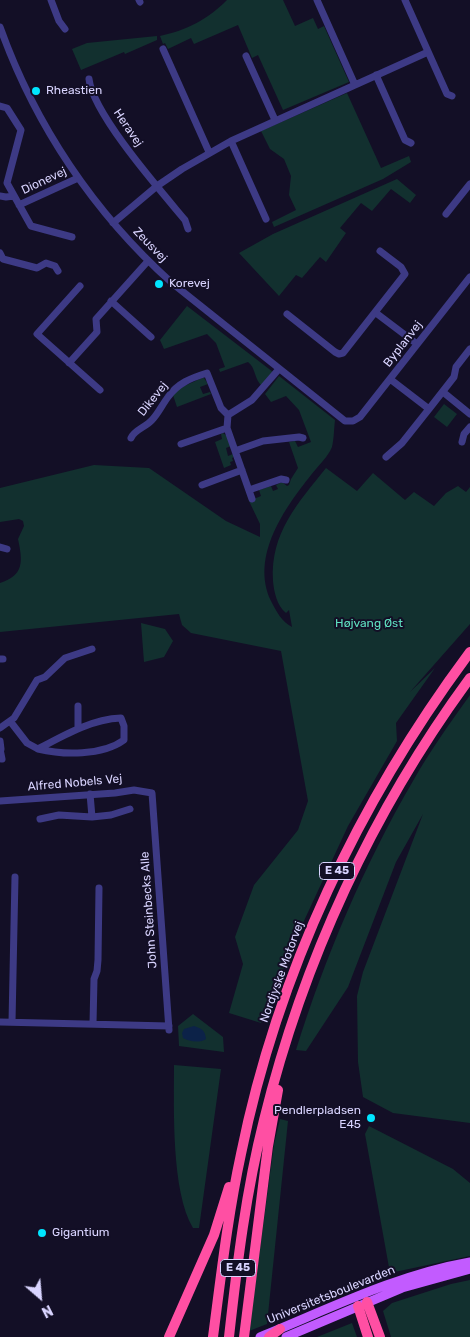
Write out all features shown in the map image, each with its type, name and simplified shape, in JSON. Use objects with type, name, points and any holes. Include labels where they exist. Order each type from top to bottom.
[{"type":"highway","name":"Nordjyske Motorvej","points":[[213,1337],[233,1194],[250,1112],[290,980],[320,907],[371,804],[429,710],[470,652]]},
{"type":"highway","name":"Nordjyske Motorvej","points":[[229,1337],[247,1199],[271,1093],[300,997],[327,929],[360,857],[408,770],[470,678]]},
{"type":"highway","points":[[244,1337],[264,1174],[277,1096],[301,1014],[360,857]]},
{"type":"highway","points":[[170,1337],[214,1235],[250,1112]]},
{"type":"highway","points":[[363,1304],[368,1337]]},
{"type":"highway","points":[[363,1304],[380,1337]]},
{"type":"highway","points":[[174,1337],[180,1315]]},
{"type":"highway","points":[[269,1337],[283,1333]]},
{"type":"main road","name":"Universitetsboulevarden","points":[[283,1333],[400,1280],[470,1262]]},
{"type":"main road","name":"Universitetsboulevarden","points":[[260,1337],[283,1333],[409,1285],[470,1269]]},
{"type":"street","points":[[51,0],[59,21],[65,29]]},
{"type":"street","points":[[317,0],[355,85]]},
{"type":"street","points":[[405,0],[446,94],[452,96]]},
{"type":"street","name":"Zeusvej","points":[[0,27],[27,92],[48,132],[78,178],[113,222],[148,261],[198,305],[342,419],[350,422]]},
{"type":"street","points":[[163,49],[210,152]]},
{"type":"street","points":[[113,222],[157,186],[210,152],[275,120],[428,52]]},
{"type":"street","points":[[246,56],[275,120]]},
{"type":"street","points":[[376,75],[405,140],[411,144]]},
{"type":"street","name":"Heravej","points":[[89,78],[90,89],[110,123],[185,220],[188,229]]},
{"type":"street","name":"Dionevej","points":[[0,106],[6,108],[21,130],[7,184],[31,226],[72,236]]},
{"type":"street","points":[[231,141],[266,219]]},
{"type":"street","name":"Dionevej","points":[[20,205],[78,178]]},
{"type":"street","points":[[446,214],[470,184]]},
{"type":"street","name":"Dionevej","points":[[0,196],[14,196]]},
{"type":"street","points":[[287,314],[339,354],[347,350],[405,274],[401,267],[380,251]]},
{"type":"street","points":[[1,258],[37,268],[46,263],[55,266],[58,271]]},
{"type":"street","points":[[69,363],[97,332],[96,319],[148,261]]},
{"type":"street","name":"Byplanvej","points":[[350,422],[358,419],[470,277]]},
{"type":"street","points":[[80,286],[37,334],[100,390]]},
{"type":"street","points":[[112,301],[151,337]]},
{"type":"street","points":[[376,313],[417,344]]},
{"type":"street","points":[[386,457],[402,444],[443,392],[454,377],[456,367],[470,349]]},
{"type":"street","points":[[252,499],[227,428],[228,416],[252,400],[279,369]]},
{"type":"street","name":"Dikevej","points":[[131,438],[133,433],[146,426],[154,418],[176,388],[190,379],[207,373],[221,408],[228,416]]},
{"type":"street","points":[[390,379],[429,409]]},
{"type":"street","points":[[443,392],[470,414]]},
{"type":"street","points":[[462,442],[464,434],[470,426]]},
{"type":"street","points":[[181,444],[227,428]]},
{"type":"street","points":[[236,451],[271,440],[303,438]]},
{"type":"street","points":[[202,485],[242,470]]},
{"type":"street","points":[[249,490],[281,479],[286,480]]},
{"type":"street","points":[[0,728],[18,712],[37,680],[46,677],[65,658],[92,649]]},
{"type":"street","points":[[78,706],[78,728]]},
{"type":"street","points":[[10,721],[27,742],[38,748],[54,752],[87,754],[124,740],[124,726],[121,718],[112,718],[78,728],[38,748]]},
{"type":"street","points":[[0,741],[2,759]]},
{"type":"street","name":"Alfred Nobels Vej","points":[[0,801],[134,790],[152,793]]},
{"type":"street","name":"John Steinbecks Alle","points":[[0,1022],[169,1028],[152,793]]},
{"type":"street","points":[[90,794],[92,816]]},
{"type":"street","points":[[40,819],[59,815],[111,815],[130,810]]},
{"type":"street","points":[[12,1022],[15,877]]},
{"type":"street","points":[[93,1024],[94,978],[97,971],[99,888]]},
{"type":"green space","points":[[227,0],[283,0],[295,26],[313,18],[318,29],[324,26],[349,82],[283,110],[258,55],[252,58],[238,25],[194,44],[191,38],[168,49],[165,43],[163,44],[160,36],[179,31],[196,23],[212,13]]},
{"type":"green space","points":[[157,36],[157,40],[81,70],[72,49],[87,43]]},
{"type":"green space","points":[[347,93],[381,168],[409,156],[411,162],[383,179],[274,227],[272,222],[296,210],[289,195],[291,176],[284,159],[270,149],[261,131]]},
{"type":"green space","points":[[397,179],[416,195],[410,203],[391,189],[372,211],[361,203],[340,228],[346,233],[326,262],[320,257],[302,278],[296,275],[279,296],[239,253],[273,234]]},
{"type":"green space","points":[[187,306],[273,372],[262,386],[251,364],[248,362],[220,372],[219,369],[225,367],[216,343],[207,334],[164,349],[160,340]]},
{"type":"green space","name":"Højvang Øst","points":[[279,376],[335,420],[333,444],[330,451],[291,502],[273,534],[268,550],[265,567],[266,584],[271,601],[280,616],[292,627],[289,610],[286,613],[280,607],[274,590],[273,564],[276,548],[281,533],[296,506],[326,468],[357,491],[373,473],[405,500],[414,492],[434,506],[446,493],[458,486],[466,492],[470,487],[470,624],[410,692],[435,668],[396,723],[397,741],[348,826],[303,923],[261,1023],[229,1013],[243,964],[235,937],[254,885],[298,830],[308,801],[281,651],[191,633],[182,625],[179,614],[0,632],[0,583],[8,580],[18,572],[21,554],[18,539],[24,526],[23,521],[19,519],[0,522],[0,488],[94,465],[149,468],[226,521],[260,537],[260,524],[249,501],[261,496],[259,490],[271,486],[273,491],[278,489],[276,485],[282,482],[287,486],[289,485],[298,468],[289,442],[295,441],[298,447],[311,442],[299,410],[286,396],[271,402],[265,394]]},
{"type":"green space","points":[[202,378],[208,384],[200,387],[203,394],[210,392],[211,394],[177,407],[173,395],[180,388]]},
{"type":"green space","points":[[444,404],[457,414],[447,427],[434,417]]},
{"type":"green space","points":[[223,433],[227,436],[231,446],[226,448],[228,456],[233,454],[234,457],[232,458],[233,461],[230,462],[231,465],[224,468],[215,442],[222,439],[221,434]]},
{"type":"green space","points":[[141,623],[165,629],[173,641],[164,657],[144,662]]},
{"type":"green space","points":[[470,695],[470,1123],[393,1113],[363,1097],[358,1062],[357,996],[363,972],[423,814],[396,862],[348,987],[306,1051],[296,1050],[333,946],[378,845],[440,737]]},
{"type":"green space","points":[[193,1014],[223,1037],[224,1052],[179,1046],[178,1026]]},
{"type":"green space","points":[[174,1065],[221,1069],[199,1228],[193,1228],[186,1212],[177,1172],[174,1126]]},
{"type":"green space","points":[[280,1119],[288,1121],[267,1324],[249,1331],[274,1144]]},
{"type":"green space","points":[[369,1126],[453,1169],[470,1183],[470,1256],[390,1273],[365,1134]]},
{"type":"green space","points":[[470,1280],[470,1337],[391,1337],[383,1311],[392,1303],[451,1284]]},
{"type":"green space","points":[[352,1323],[357,1337],[317,1337]]},
{"type":"water","points":[[194,1026],[203,1030],[206,1039],[195,1042],[183,1038],[182,1033],[184,1029]]},
{"type":"place","name":"Rheastien","points":[[36,91]]},
{"type":"place","name":"Korevej","points":[[159,284]]},
{"type":"place","name":"Pendlerpladsen E45","points":[[371,1118]]},
{"type":"place","name":"Gigantium","points":[[42,1233]]}]
